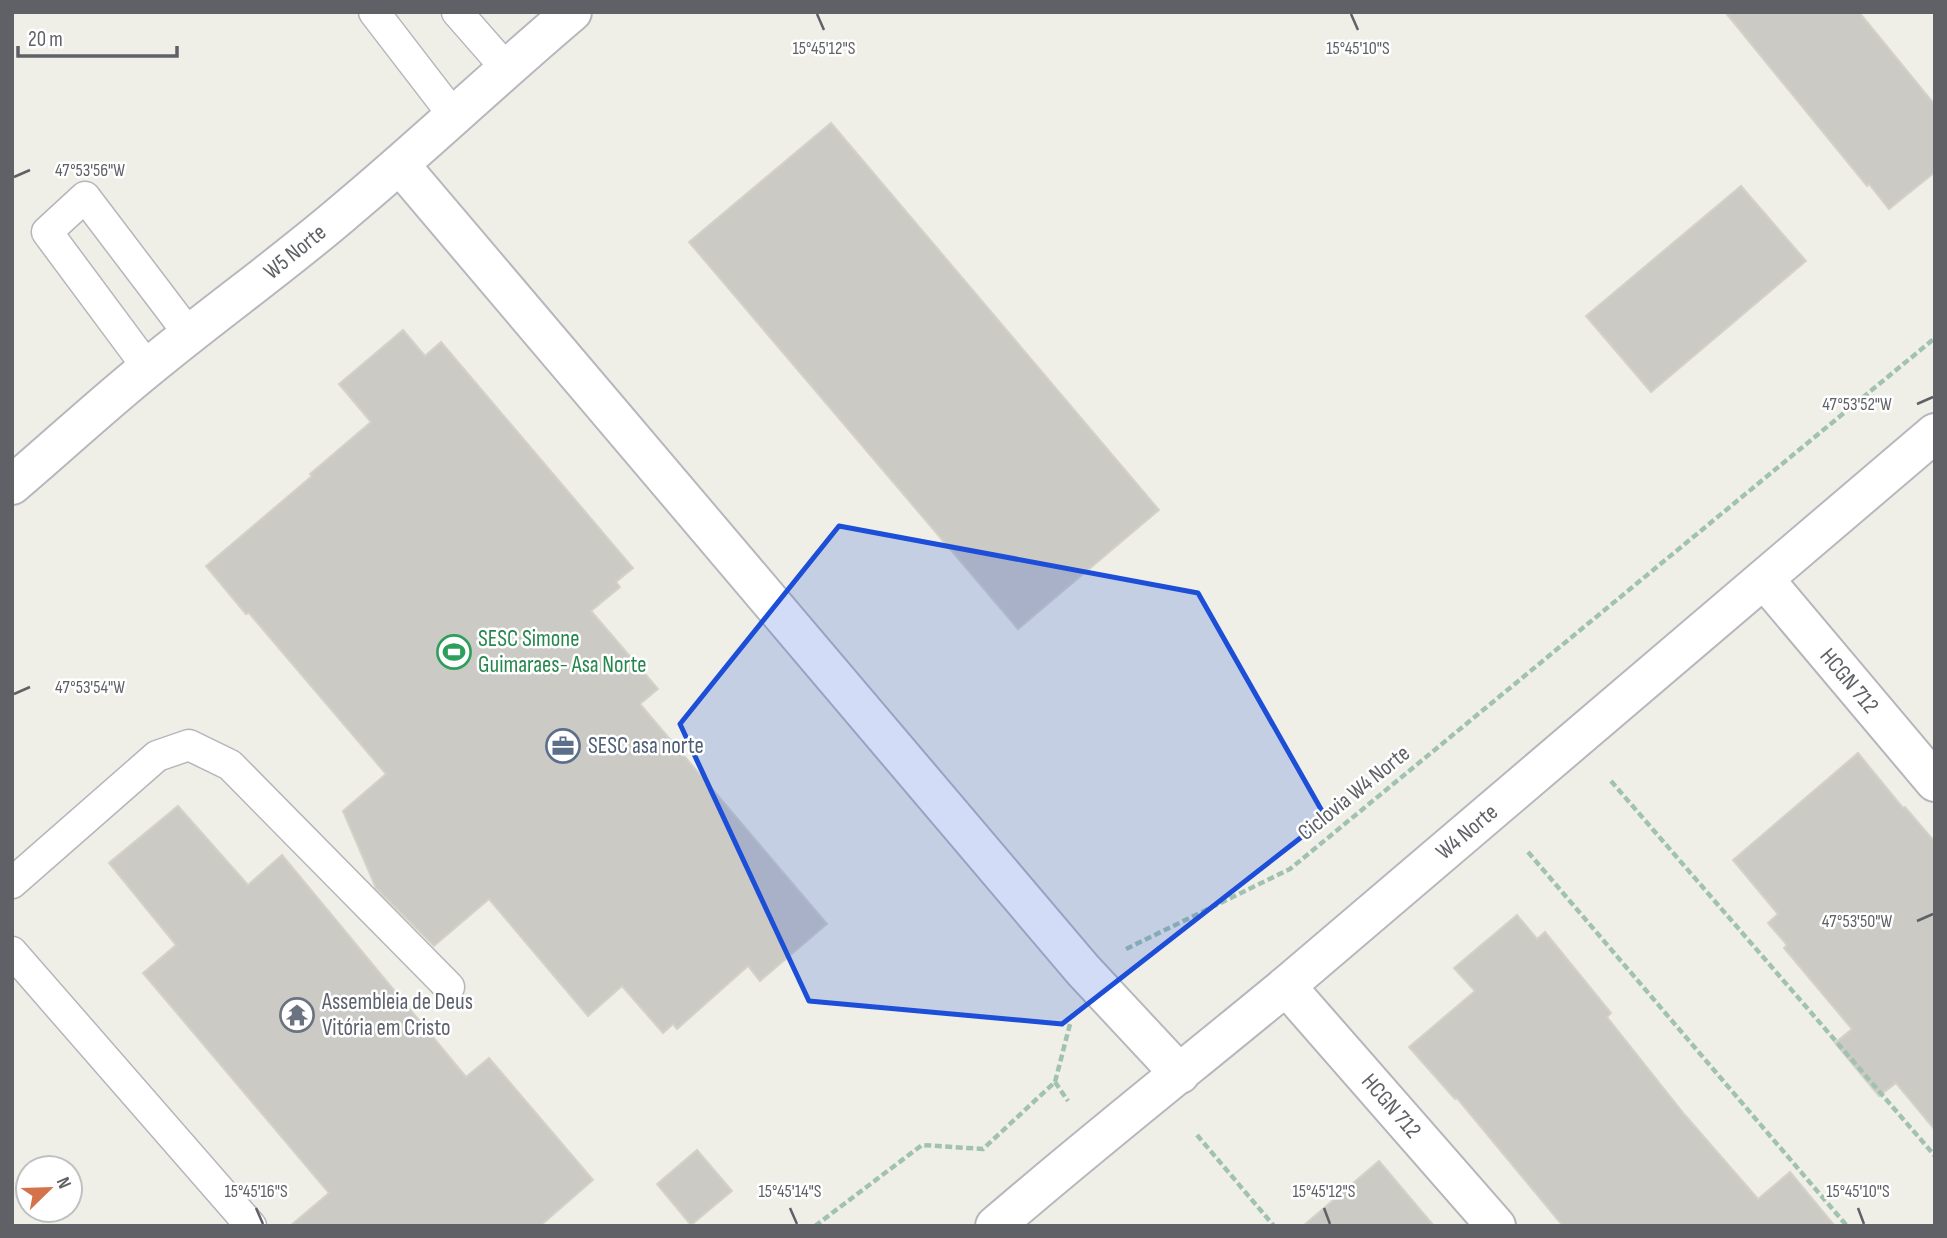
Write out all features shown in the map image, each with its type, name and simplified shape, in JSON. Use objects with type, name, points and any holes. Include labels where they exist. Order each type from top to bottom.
[{"type":"main road","name":"W5 Norte","points":[[12,485],[189,334],[296,253],[400,165],[572,12]]},
{"type":"main road","points":[[400,165],[1083,971],[1180,1074]]},
{"type":"main road","name":"W4 Norte","points":[[995,1226],[1094,1140],[1180,1074],[1286,986],[1935,433]]},
{"type":"main road","name":"HCGN 712","points":[[1763,579],[1935,782]]},
{"type":"main road","name":"HCGN 712","points":[[1286,986],[1496,1226]]},
{"type":"lane","points":[[374,12],[454,116]]},
{"type":"lane","points":[[457,12],[506,68]]},
{"type":"lane","points":[[148,368],[47,232],[85,197],[189,334]]},
{"type":"lane","points":[[12,883],[157,756],[188,745],[230,765],[449,987]]},
{"type":"lane","points":[[12,952],[251,1226]]},
{"type":"path","name":"Ciclovia W4 Norte","points":[[1083,971],[1290,869],[1935,338]]},
{"type":"path","points":[[1611,781],[1935,1156]]},
{"type":"path","points":[[1528,852],[1847,1226]]},
{"type":"path","points":[[815,1226],[922,1145],[983,1149],[1055,1082],[1083,971]]},
{"type":"path","points":[[1197,1135],[1274,1226]]},
{"type":"highlighted area","points":[[839,526],[1198,593],[1326,818],[1062,1024],[809,1001],[680,724]]},
{"type":"building","points":[[1725,12],[1859,12],[1935,105],[1935,172],[1889,209],[1869,184],[1867,186]]},
{"type":"building","points":[[831,123],[1159,510],[1018,629],[689,242]]},
{"type":"building","points":[[1741,186],[1806,261],[1651,392],[1586,316]]},
{"type":"building","name":"SESC Simone Guimaraes- Asa Norte","points":[[403,330],[425,356],[441,342],[633,568],[616,582],[620,587],[591,611],[658,689],[640,704],[827,924],[760,981],[748,966],[677,1029],[673,1024],[663,1033],[622,986],[588,1016],[489,899],[434,946],[376,888],[343,811],[386,774],[206,566],[371,422],[339,384]]},
{"type":"building","points":[[1858,753],[1935,842],[1935,1130],[1896,1083],[1879,1096],[1835,1043],[1852,1029],[1784,948],[1787,945],[1768,923],[1778,914],[1733,860]]},
{"type":"building","name":"Assembleia de Deus Vitória em Cristo","points":[[178,806],[248,885],[282,855],[466,1077],[489,1058],[593,1180],[540,1226],[290,1226],[329,1193],[143,973],[176,945],[109,863]]},
{"type":"building","points":[[1517,915],[1537,939],[1545,932],[1611,1013],[1607,1017],[1684,1114],[1758,1199],[1790,1172],[1835,1226],[1563,1226],[1457,1098],[1455,1099],[1409,1047],[1475,991],[1454,968]]},
{"type":"building","points":[[697,1150],[732,1191],[691,1225],[657,1184]]},
{"type":"building","points":[[1379,1161],[1434,1226],[1303,1226]]},
{"type":"place","name":"SESC Simone Guimaraes- Asa Norte","points":[[454,652]]},
{"type":"place","name":"SESC asa norte","points":[[563,746]]},
{"type":"place","name":"Assembleia de Deus Vitória em Cristo","points":[[297,1015]]}]
